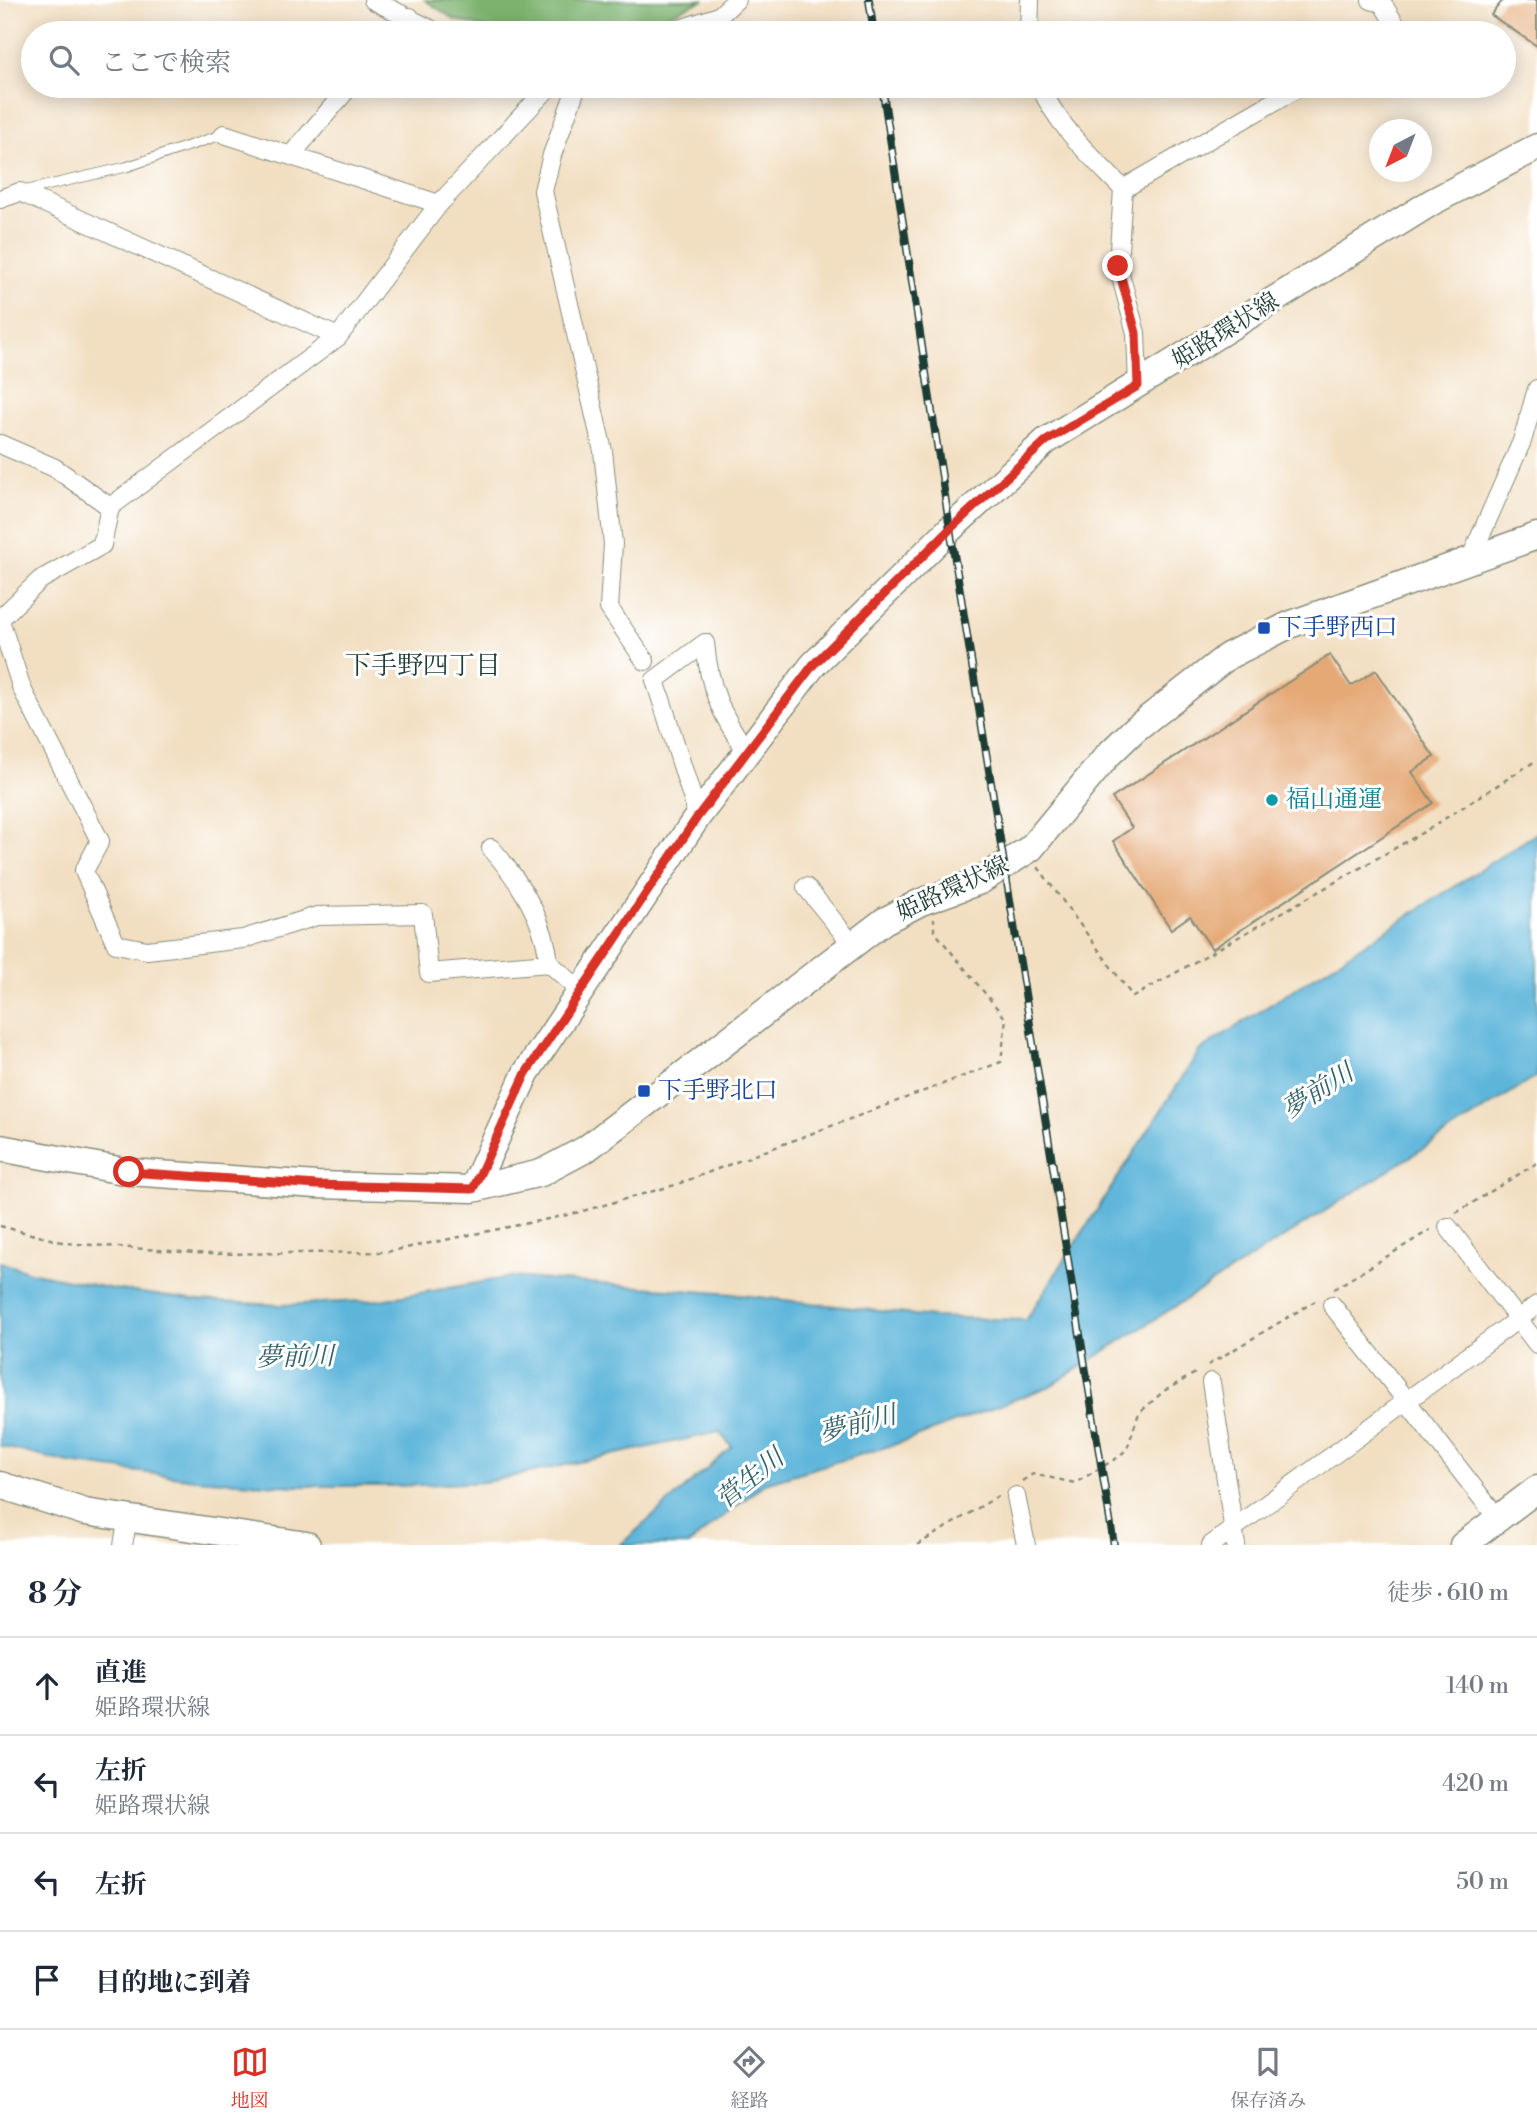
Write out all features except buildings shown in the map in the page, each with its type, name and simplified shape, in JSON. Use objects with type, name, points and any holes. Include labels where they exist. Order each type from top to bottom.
[{"type":"main road","name":"姫路環状線","points":[[473,1189],[526,1073],[698,816],[813,665],[950,529],[1046,441],[1432,202],[1537,146]]},
{"type":"main road","name":"姫路環状線","points":[[0,1148],[129,1172],[317,1185],[473,1189],[523,1180],[562,1164],[884,921],[922,902],[980,881],[1031,848],[1126,738],[1228,656],[1289,625],[1537,536]]},
{"type":"main road","points":[[0,1485],[85,1512],[307,1545]]},
{"type":"main road","points":[[1462,1545],[1537,1489]]},
{"type":"street","points":[[373,0],[417,21]]},
{"type":"street","points":[[704,21],[719,16],[736,0]]},
{"type":"street","points":[[1029,21],[1030,0]]},
{"type":"street","points":[[1371,0],[1382,2],[1393,21]]},
{"type":"street","points":[[406,21],[410,17]]},
{"type":"street","points":[[292,154],[340,98]]},
{"type":"street","points":[[539,98],[439,204],[338,337],[110,507],[102,545],[40,580],[0,619],[22,690],[100,841],[84,871],[116,944],[147,950],[243,939],[317,916],[423,914],[429,973],[549,963]]},
{"type":"street","points":[[573,98],[552,155],[543,191],[603,451],[613,544],[609,608],[645,661]]},
{"type":"street","points":[[1045,98],[1067,130],[1123,189],[1118,266],[1136,333],[1138,386]]},
{"type":"street","points":[[1123,189],[1280,98]]},
{"type":"street","points":[[224,134],[439,204]]},
{"type":"street","points":[[0,199],[20,192],[338,337]]},
{"type":"street","points":[[1469,562],[1522,441],[1537,389]]},
{"type":"street","points":[[0,444],[55,468],[110,507]]},
{"type":"street","points":[[698,816],[655,680],[705,643],[707,665],[722,718],[747,752]]},
{"type":"street","points":[[491,848],[515,877],[532,908],[547,946],[549,963],[581,991]]},
{"type":"street","points":[[806,887],[852,944]]},
{"type":"street","points":[[1445,1223],[1537,1344]]},
{"type":"street","points":[[1332,1305],[1498,1519]]},
{"type":"street","points":[[1211,1545],[1235,1536],[1407,1400],[1537,1305]]},
{"type":"street","points":[[1210,1382],[1235,1536]]},
{"type":"street","points":[[1012,1491],[1026,1545]]},
{"type":"street","points":[[123,1545],[128,1518]]},
{"type":"lane","points":[[20,192],[126,167],[224,134]]},
{"type":"path","points":[[1028,868],[1038,867],[1133,997],[1427,830],[1537,760]]},
{"type":"path","points":[[0,1226],[66,1243],[211,1254],[386,1252],[572,1214],[675,1185],[1001,1062],[1006,1019],[934,931],[933,919],[945,915]]},
{"type":"path","points":[[917,1545],[1012,1491],[1033,1474],[1075,1483],[1117,1458],[1127,1449],[1139,1413],[1164,1391],[1445,1223],[1537,1163]]},
{"type":"green space","points":[[425,0],[704,0],[653,21],[455,20]]},
{"type":"water","points":[[1537,833],[1537,1076],[1050,1386],[906,1441],[765,1483],[688,1545],[620,1545],[732,1447],[719,1432],[486,1482],[397,1486],[294,1486],[195,1479],[69,1463],[0,1446],[0,1262],[30,1272],[113,1289],[200,1301],[283,1305],[380,1300],[511,1277],[733,1294],[932,1317],[1026,1320],[1200,1050]]},
{"type":"railway","points":[[869,0],[872,21]]},
{"type":"railway","points":[[884,98],[950,529],[1114,1545]]},
{"type":"place","name":"下手野西口","points":[[1264,628]]},
{"type":"place","name":"福山通運","points":[[1272,800]]},
{"type":"place","name":"下手野北口","points":[[644,1091]]},
{"type":"district","name":"下手野四丁目","points":[[423,666]]},
{"type":"route","points":[[129,1172],[317,1185],[473,1189],[526,1073],[698,816],[813,665],[950,529],[1046,441],[1138,386],[1136,333],[1118,266]]},
{"type":"water label","name":"夢前川","points":[[1318,1091]]},
{"type":"water label","name":"夢前川","points":[[295,1357]]},
{"type":"water label","name":"夢前川","points":[[858,1424]]},
{"type":"water label","name":"菅生川","points":[[750,1479]]}]
